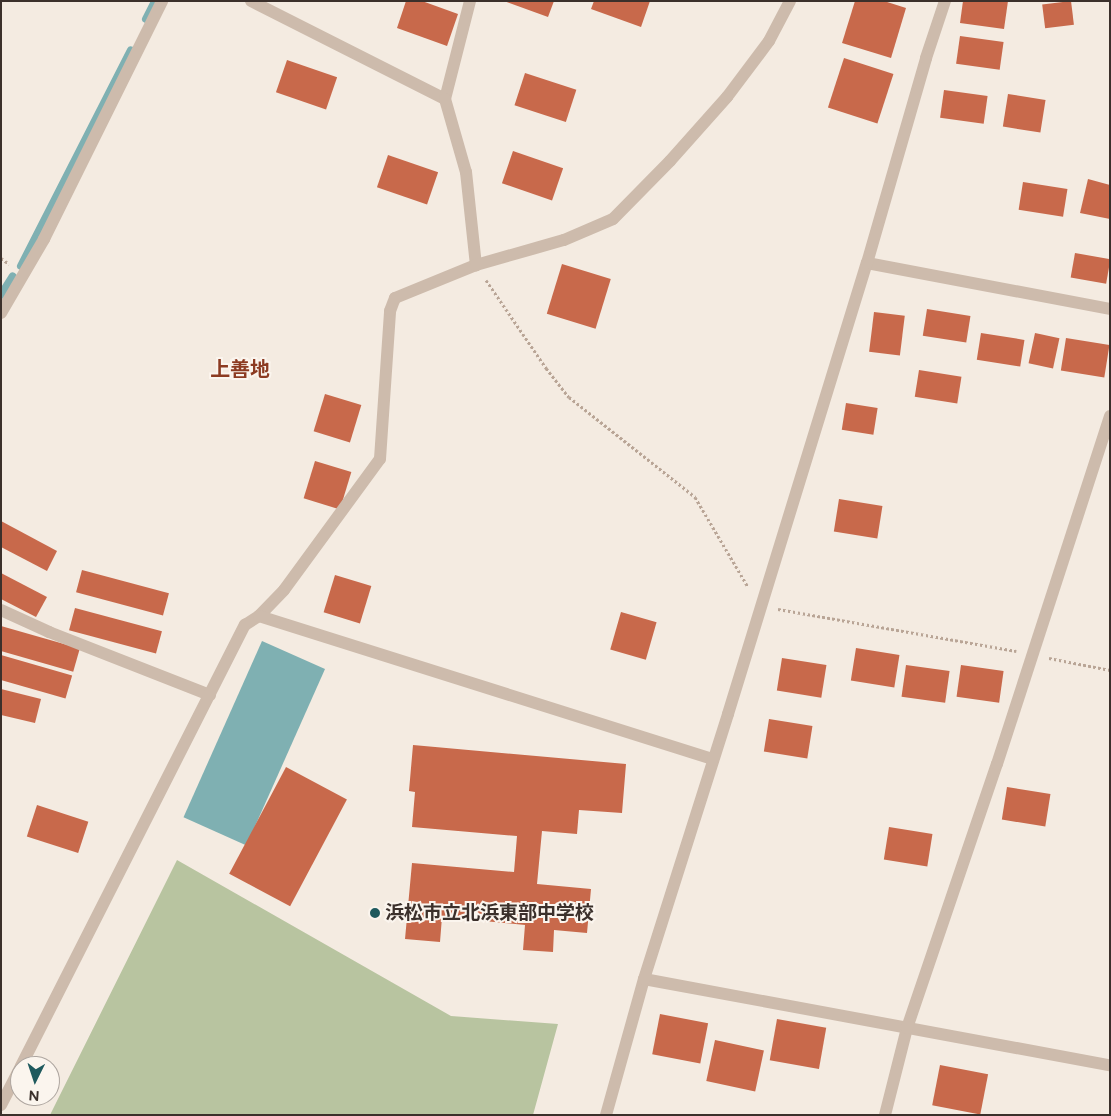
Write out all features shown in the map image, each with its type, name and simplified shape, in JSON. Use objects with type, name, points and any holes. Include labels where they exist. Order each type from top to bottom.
[{"type":"street","points":[[1,313],[44,239],[162,1]]},
{"type":"street","points":[[251,1],[444,99]]},
{"type":"street","points":[[470,1],[444,99],[466,172],[476,265]]},
{"type":"street","points":[[26,1056],[245,625],[260,616],[284,590],[380,459],[390,311],[395,298],[476,265],[564,240],[612,220],[670,161],[727,97],[769,41],[790,1]]},
{"type":"street","points":[[606,1115],[644,979],[867,262],[926,58],[945,1]]},
{"type":"street","points":[[867,262],[1110,309]]},
{"type":"street","points":[[885,1115],[907,1028],[1033,654],[1110,416]]},
{"type":"street","points":[[1,610],[49,632],[210,695]]},
{"type":"street","points":[[260,616],[713,759]]},
{"type":"street","points":[[644,979],[1110,1065]]},
{"type":"street","points":[[1,1105],[10,1087]]},
{"type":"path","points":[[476,265],[546,368],[569,396],[695,497],[760,606],[1033,654],[1110,670]]},
{"type":"green space","points":[[177,860],[451,1016],[558,1024],[533,1115],[50,1115],[54,1106],[60,1106],[60,1095]]},
{"type":"water","points":[[262,641],[325,669],[247,845],[183,817]]},
{"type":"building","points":[[406,1],[422,1],[458,14],[447,46],[397,28]]},
{"type":"building","points":[[504,1],[554,1],[548,17]]},
{"type":"building","points":[[594,1],[650,1],[641,27],[591,9]]},
{"type":"building","points":[[855,1],[884,1],[906,8],[891,58],[842,43]]},
{"type":"building","points":[[963,1],[1008,1],[1004,29],[960,23]]},
{"type":"building","points":[[1071,1],[1074,25],[1045,28],[1042,5]]},
{"type":"building","points":[[960,36],[1004,42],[1000,70],[956,64]]},
{"type":"building","points":[[844,58],[893,74],[877,124],[828,107]]},
{"type":"building","points":[[287,60],[337,77],[326,109],[276,92]]},
{"type":"building","points":[[525,73],[576,90],[566,122],[514,105]]},
{"type":"building","points":[[944,90],[988,96],[984,124],[940,118]]},
{"type":"building","points":[[1008,94],[1046,100],[1040,133],[1003,127]]},
{"type":"building","points":[[513,151],[563,168],[552,200],[502,183]]},
{"type":"building","points":[[388,155],[438,172],[427,204],[377,187]]},
{"type":"building","points":[[1088,179],[1110,185],[1110,219],[1080,213]]},
{"type":"building","points":[[1023,182],[1067,189],[1063,217],[1019,210]]},
{"type":"building","points":[[1075,253],[1110,259],[1106,284],[1071,278]]},
{"type":"building","points":[[562,264],[611,279],[596,329],[547,314]]},
{"type":"building","points":[[927,309],[970,316],[966,343],[923,336]]},
{"type":"building","points":[[874,312],[905,316],[900,355],[869,352]]},
{"type":"building","points":[[981,333],[1024,340],[1020,367],[977,360]]},
{"type":"building","points":[[1035,333],[1059,338],[1053,369],[1029,363]]},
{"type":"building","points":[[1066,338],[1109,345],[1104,377],[1061,371]]},
{"type":"building","points":[[919,370],[961,377],[957,403],[915,397]]},
{"type":"building","points":[[325,394],[361,405],[350,442],[314,431]]},
{"type":"building","points":[[846,403],[878,408],[873,435],[842,430]]},
{"type":"building","points":[[315,461],[351,472],[340,509],[304,498]]},
{"type":"building","points":[[839,499],[882,506],[877,538],[834,532]]},
{"type":"building","points":[[1,521],[57,551],[47,571],[1,547]]},
{"type":"building","points":[[82,570],[169,593],[163,616],[76,592]]},
{"type":"building","points":[[1,573],[47,597],[36,617],[1,599]]},
{"type":"building","points":[[335,575],[371,586],[360,623],[324,612]]},
{"type":"building","points":[[75,608],[162,631],[156,654],[69,630]]},
{"type":"building","points":[[621,612],[657,622],[646,660],[610,649]]},
{"type":"building","points":[[1,626],[80,649],[73,672],[1,651]]},
{"type":"building","points":[[856,648],[899,655],[894,687],[851,681]]},
{"type":"building","points":[[1,655],[72,675],[66,698],[1,680]]},
{"type":"building","points":[[782,658],[826,665],[821,698],[777,691]]},
{"type":"building","points":[[906,665],[950,671],[945,703],[902,697]]},
{"type":"building","points":[[961,665],[1004,671],[999,703],[957,697]]},
{"type":"building","points":[[1,689],[41,699],[35,723],[1,715]]},
{"type":"building","points":[[769,719],[812,726],[807,758],[764,752]]},
{"type":"building","points":[[413,745],[626,764],[622,813],[579,810],[577,834],[542,831],[537,884],[591,889],[587,933],[554,930],[553,952],[523,950],[525,925],[442,917],[440,942],[405,939],[412,863],[514,872],[517,836],[412,827],[415,792],[409,791]]},
{"type":"building","points":[[286,767],[347,799],[290,906],[229,874]]},
{"type":"building","points":[[1007,787],[1050,794],[1045,826],[1002,820]]},
{"type":"building","points":[[37,805],[88,822],[78,853],[27,836]]},
{"type":"building","points":[[889,827],[932,834],[927,866],[884,860]]},
{"type":"building","points":[[660,1014],[708,1023],[700,1064],[652,1054]]},
{"type":"building","points":[[777,1019],[826,1028],[819,1069],[770,1060]]},
{"type":"building","points":[[715,1040],[764,1050],[755,1091],[706,1081]]},
{"type":"building","points":[[940,1065],[988,1074],[980,1115],[932,1105]]},
{"type":"waterway","points":[[146,19],[155,1]]},
{"type":"waterway","points":[[21,266],[131,50]]},
{"type":"waterway","points":[[1,295],[13,276]]},
{"type":"place","name":"浜松市立北浜東部中学校","points":[[375,913]]},
{"type":"district","name":"上善地","points":[[240,369]]}]
